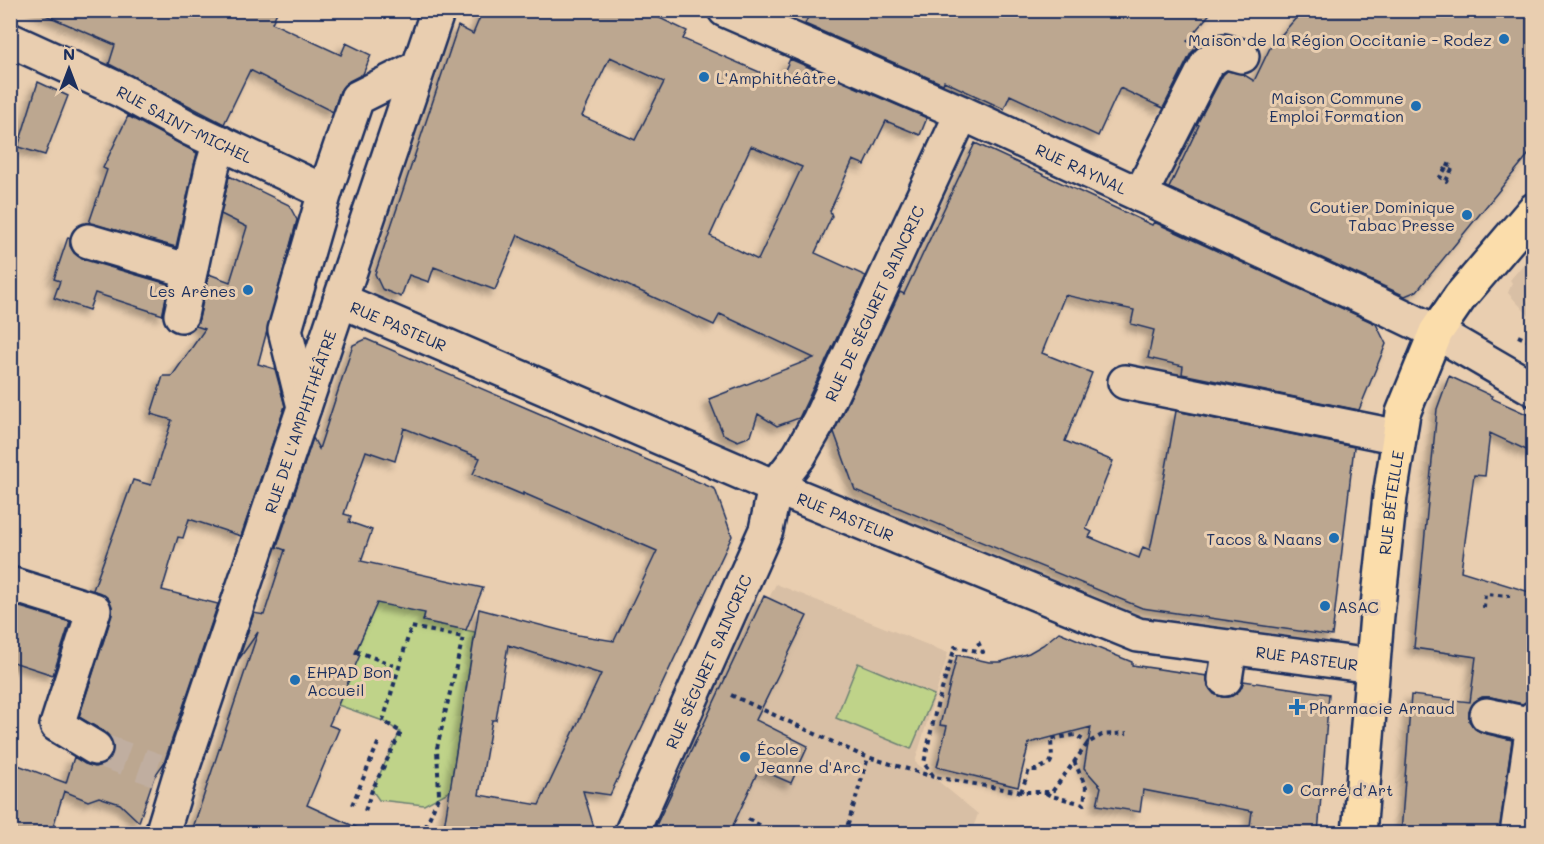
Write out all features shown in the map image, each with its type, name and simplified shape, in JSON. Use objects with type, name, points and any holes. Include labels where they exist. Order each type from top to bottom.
[{"type":"main road","name":"RUE BÉTEILLE","points":[[1359,834],[1372,666],[1390,496],[1403,413],[1436,332],[1460,297],[1533,210]]},
{"type":"street","name":"RUE DE L'AMPHITHÉÂTRE","points":[[162,834],[168,774],[304,407],[438,10]]},
{"type":"street","name":"RUE RAYNAL","points":[[725,10],[962,113],[1436,332],[1533,389]]},
{"type":"street","name":"RUE SAINT-MICHEL","points":[[18,44],[122,91],[191,129],[325,192]]},
{"type":"street","points":[[1140,195],[1208,62],[1224,51],[1242,56]]},
{"type":"street","points":[[304,407],[285,330],[325,192],[357,98],[417,68]]},
{"type":"street","name":"RUE DE SÉGURET SAINCRIC","points":[[775,487],[799,456],[819,421],[962,113]]},
{"type":"street","points":[[181,315],[212,168],[220,142]]},
{"type":"street","points":[[88,241],[190,271]]},
{"type":"street","name":"RUE PASTEUR","points":[[340,300],[775,487],[1138,634],[1178,627],[1372,666]]},
{"type":"street","points":[[1125,382],[1399,437]]},
{"type":"street","name":"RUE SÉGURET SAINCRIC","points":[[631,834],[766,530],[775,487]]},
{"type":"street","points":[[10,584],[94,610],[57,725],[95,748]]},
{"type":"street","points":[[1225,679],[1242,640]]},
{"type":"street","points":[[1487,715],[1533,721],[1517,834]]},
{"type":"path","points":[[1484,608],[1485,594],[1510,596]]},
{"type":"path","points":[[365,810],[372,790],[400,732],[383,721],[411,627],[464,638],[437,748],[439,795],[426,826]]},
{"type":"path","points":[[934,777],[924,764],[936,709],[955,647],[982,652],[978,642]]},
{"type":"path","points":[[356,651],[398,668]]},
{"type":"path","points":[[729,694],[868,758],[934,777],[1021,792],[1052,792],[1088,743],[1102,735],[1127,733]]},
{"type":"path","points":[[1021,792],[1029,770],[1036,770],[1050,764],[1051,739],[1075,735],[1088,743]]},
{"type":"path","points":[[352,805],[379,741]]},
{"type":"path","points":[[845,834],[868,758]]},
{"type":"path","points":[[1046,792],[1051,796],[1084,804],[1086,787],[1074,761]]},
{"type":"path","points":[[748,819],[773,832],[810,834]]},
{"type":"shaded area","points":[[1533,253],[1533,320],[1508,293],[1512,283],[1510,280]]},
{"type":"shaded area","points":[[776,584],[948,653],[915,762],[978,814],[971,833],[651,834]]},
{"type":"green space","points":[[384,587],[429,596],[423,621],[475,632],[450,791],[424,805],[379,800],[372,790],[400,732],[383,721],[338,705],[356,651]]},
{"type":"green space","points":[[858,663],[934,695],[911,749],[836,718]]},
{"type":"building","points":[[34,10],[278,10],[272,23],[341,55],[346,43],[371,55],[363,74],[349,81],[340,91],[333,112],[250,70],[224,124],[109,64],[115,45]]},
{"type":"building","points":[[483,10],[643,10],[687,31],[683,39],[780,81],[790,59],[927,118],[920,135],[886,121],[865,165],[853,160],[830,211],[832,216],[815,253],[866,276],[799,418],[777,426],[758,414],[751,436],[738,441],[723,434],[709,399],[814,358],[720,314],[714,325],[518,235],[495,290],[434,267],[429,282],[409,275],[401,297],[382,289],[375,274],[458,26],[473,34]],"holes":[[[610,57],[664,82],[635,140],[582,116]],[[751,146],[802,167],[758,260],[710,236]]]},
{"type":"building","points":[[811,10],[1213,10],[1187,41],[1197,47],[1191,53],[1163,108],[1120,88],[1098,136],[1010,95],[1004,109],[944,81],[943,84],[805,24]]},
{"type":"building","points":[[1303,10],[1533,10],[1533,149],[1417,291],[1405,296],[1169,188],[1199,125],[1197,124],[1223,75],[1227,71],[1243,74],[1254,81],[1270,48]]},
{"type":"building","points":[[38,82],[68,96],[45,155],[18,147]]},
{"type":"building","points":[[128,116],[197,153],[176,247],[89,223],[107,170],[103,168]]},
{"type":"building","points":[[975,143],[1152,225],[1154,222],[1376,324],[1386,344],[1359,410],[1182,374],[1183,366],[1148,358],[1154,330],[1131,324],[1134,310],[1065,295],[1042,353],[1092,373],[1065,441],[1113,461],[1086,529],[1092,532],[1089,537],[1139,558],[1143,547],[1150,550],[1176,411],[1354,447],[1332,636],[1142,608],[855,490],[834,432],[900,292],[904,294]]},
{"type":"building","points":[[229,176],[289,205],[297,220],[258,364],[275,369],[285,406],[241,536],[189,519],[183,538],[178,537],[162,590],[218,604],[164,763],[154,777],[139,822],[120,804],[99,797],[88,801],[64,791],[51,834],[10,834],[10,762],[66,783],[74,757],[95,767],[105,764],[114,748],[111,738],[105,732],[79,717],[112,615],[112,607],[108,598],[93,590],[133,480],[151,485],[172,420],[151,414],[163,376],[172,376],[205,329],[196,326],[209,274],[230,282],[247,227],[221,214]]},
{"type":"building","points":[[68,237],[74,253],[82,259],[168,284],[163,315],[95,293],[89,310],[54,298],[60,281],[54,279]]},
{"type":"building","points":[[366,339],[715,489],[732,536],[610,795],[583,791],[596,834],[443,834],[479,609],[578,635],[614,641],[657,551],[473,474],[480,458],[404,428],[395,461],[366,451],[344,514],[351,516],[349,522],[372,530],[361,561],[483,588],[466,630],[423,621],[425,613],[377,603],[355,653],[360,655],[329,725],[339,729],[307,805],[371,834],[191,834],[258,632],[239,659],[254,613],[264,615],[285,550],[277,547],[313,438],[319,449],[353,345]],"holes":[[[508,645],[601,674],[539,805],[479,795],[492,720],[496,720]]]},
{"type":"building","points":[[1449,376],[1533,417],[1533,453],[1490,433],[1485,476],[1474,475],[1461,571],[1533,593],[1533,700],[1523,704],[1482,697],[1474,702],[1469,712],[1469,721],[1475,729],[1512,740],[1499,834],[1401,834],[1411,695],[1470,702],[1476,657],[1414,648],[1437,409]]},
{"type":"building","name":"École Jeanne d'Arc","points":[[764,596],[807,616],[756,720],[808,746],[791,783],[759,769],[729,834],[652,834]]},
{"type":"building","points":[[10,604],[70,622],[53,675],[10,661]]},
{"type":"building","points":[[1059,632],[1132,662],[1132,665],[1207,676],[1208,686],[1214,694],[1222,697],[1232,696],[1240,690],[1244,681],[1329,694],[1318,834],[1249,834],[1252,811],[1143,790],[1140,812],[1097,805],[1101,787],[1084,768],[1091,727],[1029,743],[1018,787],[937,767],[947,726],[940,725],[957,655],[989,662],[1001,662],[1029,653]]},
{"type":"tunnel","points":[[95,748],[157,770]]},
{"type":"place","name":"Maison de la Région Occitanie - Rodez","points":[[1504,39]]},
{"type":"place","name":"L'Amphithéâtre","points":[[704,77]]},
{"type":"place","name":"Maison Commune Emploi Formation","points":[[1416,106]]},
{"type":"place","name":"Coutier Dominique Tabac Presse","points":[[1467,215]]},
{"type":"place","name":"Les Arènes","points":[[248,290]]},
{"type":"place","name":"Tacos & Naans","points":[[1334,538]]},
{"type":"place","name":"ASAC","points":[[1325,606]]},
{"type":"place","name":"EHPAD Bon Accueil","points":[[295,680]]},
{"type":"place","name":"Pharmacie Arnaud","points":[[1297,707]]},
{"type":"place","name":"École Jeanne d'Arc","points":[[745,757]]},
{"type":"place","name":"Carré d’Art","points":[[1288,789]]}]
